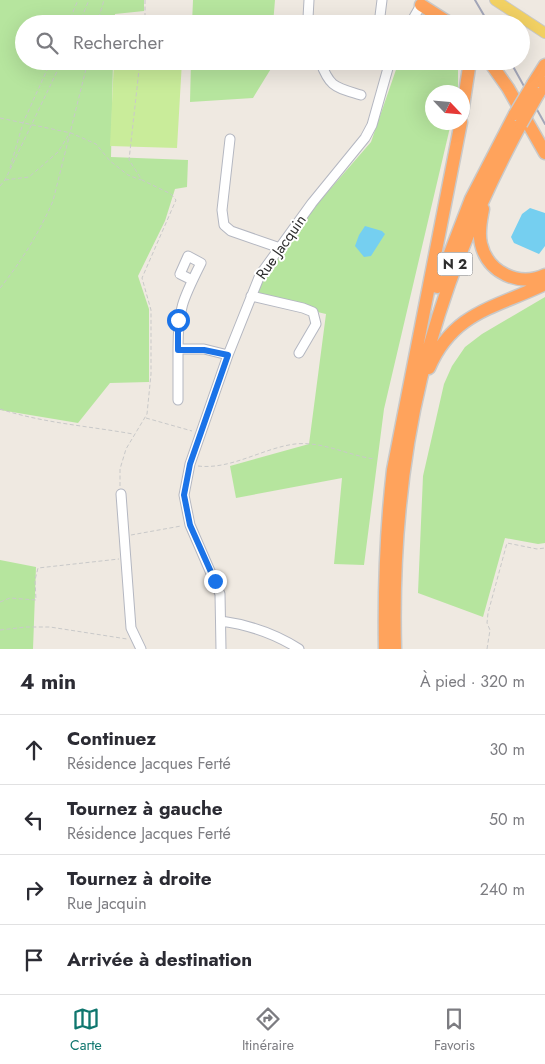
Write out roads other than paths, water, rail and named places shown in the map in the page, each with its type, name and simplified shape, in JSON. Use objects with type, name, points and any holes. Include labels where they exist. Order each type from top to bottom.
[{"type":"highway","points":[[417,3],[436,15]]},
{"type":"highway","name":"N 2","points":[[385,649],[387,522],[399,433],[415,356],[434,295],[460,223],[482,175],[539,87],[545,65]]},
{"type":"highway","points":[[466,85],[469,70]]},
{"type":"highway","points":[[497,70],[545,153]]},
{"type":"highway","points":[[499,70],[509,81],[545,144]]},
{"type":"highway","name":"N 2","points":[[395,649],[394,588],[398,512],[413,413],[428,347],[449,282],[518,119]]},
{"type":"highway","points":[[415,356],[459,130]]},
{"type":"highway","points":[[494,174],[480,226],[483,251],[493,265],[509,277],[527,281],[545,275]]},
{"type":"highway","points":[[413,413],[432,360],[452,331],[474,315],[545,284]]},
{"type":"main road","points":[[495,0],[518,15]]},
{"type":"main road","points":[[530,23],[545,33]]},
{"type":"street","points":[[308,15],[309,0]]},
{"type":"street","points":[[381,15],[382,0]]},
{"type":"street","points":[[413,15],[417,3]]},
{"type":"street","points":[[324,70],[329,83],[338,88],[361,95]]},
{"type":"street","name":"Rue Jacquin","points":[[221,649],[220,594],[190,525],[184,495],[190,464],[228,355],[260,275],[365,138],[372,126],[388,70]]},
{"type":"street","points":[[230,139],[222,210],[224,225],[231,232],[280,248]]},
{"type":"street","points":[[178,400],[178,320],[181,303],[192,280]]},
{"type":"street","points":[[251,296],[313,312],[316,324],[299,352]]},
{"type":"street","points":[[178,350],[204,350],[228,355]]},
{"type":"street","points":[[121,494],[131,628],[141,649]]},
{"type":"street","points":[[220,622],[257,628],[280,637],[299,649]]},
{"type":"water","points":[[530,208],[545,213],[545,246],[539,254],[514,243],[511,237],[522,214]]},
{"type":"water","points":[[365,226],[382,231],[385,234],[371,256],[364,257],[355,246]]},
{"type":"railway","points":[[475,0],[484,15]]},
{"type":"railway","points":[[515,70],[545,124]]}]
